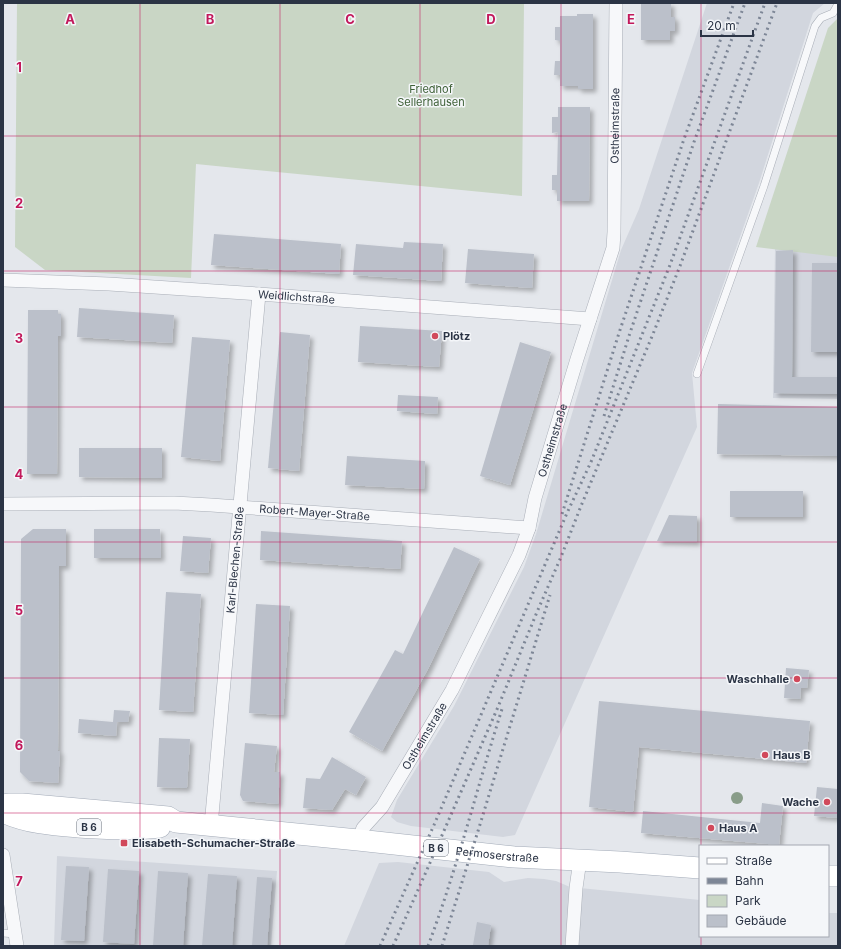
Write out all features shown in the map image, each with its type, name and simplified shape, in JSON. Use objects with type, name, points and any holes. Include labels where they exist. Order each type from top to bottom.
[{"type":"main road","name":"Permoserstraße","points":[[3,805],[22,804],[168,817],[176,822]]},
{"type":"main road","name":"Permoserstraße","points":[[3,812],[33,821],[56,825],[104,829],[149,828],[164,826],[176,822],[514,857],[699,868]]},
{"type":"street","name":"Ostheimstraße","points":[[358,840],[363,828],[382,807],[452,690],[519,555],[529,528],[535,498],[577,359],[613,248],[616,3]]},
{"type":"street","name":"Weidlichstraße","points":[[3,280],[109,284],[590,319]]},
{"type":"street","name":"Karl-Blechen-Straße","points":[[211,826],[259,294]]},
{"type":"street","name":"Robert-Mayer-Straße","points":[[3,504],[211,505],[529,528]]},
{"type":"street","points":[[3,855],[12,938]]},
{"type":"street","points":[[572,946],[576,888],[580,860]]},
{"type":"lane","points":[[697,374],[764,186],[814,26],[821,18],[833,13],[838,4]]},
{"type":"shaded area","points":[[707,3],[825,3],[813,13],[759,183],[692,373],[697,427],[515,835],[503,837],[411,826],[397,822],[391,817],[397,800],[454,706],[524,567],[536,534],[621,250],[639,209]]},
{"type":"shaded area","points":[[775,248],[838,256],[838,399],[773,398]]},
{"type":"shaded area","points":[[57,856],[277,871],[271,946],[54,946]]},
{"type":"shaded area","points":[[398,862],[489,872],[504,882],[528,878],[544,879],[556,881],[570,887],[699,900],[699,937],[829,937],[829,913],[838,913],[838,946],[344,946],[379,863]]},
{"type":"green space","name":"Friedhof Sellerhausen","points":[[17,3],[524,3],[522,196],[196,164],[191,278],[45,270],[15,247]]},
{"type":"green space","points":[[838,18],[838,257],[756,247],[828,28]]},
{"type":"building","points":[[641,3],[671,3],[671,17],[675,17],[675,31],[670,31],[670,40],[641,40]]},
{"type":"building","points":[[577,14],[593,14],[593,89],[578,89],[578,86],[560,86],[560,75],[554,75],[555,61],[560,61],[560,41],[555,40],[555,27],[560,27],[560,16],[577,16]]},
{"type":"building","points":[[558,107],[590,107],[589,201],[557,201],[557,190],[552,190],[552,175],[557,175],[558,132],[552,133],[552,117],[558,117]]},
{"type":"building","points":[[214,234],[341,244],[339,274],[211,265]]},
{"type":"building","points":[[404,242],[443,244],[441,281],[353,275],[356,244],[403,248]]},
{"type":"building","points":[[468,249],[534,254],[532,288],[465,283]]},
{"type":"building","points":[[793,250],[792,377],[838,377],[838,394],[774,393],[776,251]]},
{"type":"building","points":[[812,263],[838,263],[838,352],[811,352]]},
{"type":"building","points":[[79,308],[174,315],[172,343],[77,337]]},
{"type":"building","points":[[28,310],[58,310],[58,314],[61,314],[61,336],[58,336],[57,474],[27,474]]},
{"type":"building","points":[[360,326],[442,331],[439,367],[358,362]]},
{"type":"building","points":[[280,332],[310,335],[299,471],[268,468]]},
{"type":"building","points":[[192,337],[230,340],[220,461],[181,457]]},
{"type":"building","points":[[520,342],[551,352],[510,485],[480,476]]},
{"type":"building","points":[[398,395],[438,397],[437,414],[397,411]]},
{"type":"building","points":[[718,404],[838,407],[838,456],[717,454]]},
{"type":"building","points":[[79,448],[162,448],[162,478],[79,477]]},
{"type":"building","points":[[347,456],[425,461],[424,489],[345,485]]},
{"type":"building","points":[[730,491],[803,491],[803,517],[730,517]]},
{"type":"building","points":[[669,515],[697,516],[697,542],[657,541]]},
{"type":"building","points":[[33,529],[66,529],[66,566],[59,566],[58,751],[60,751],[58,783],[29,781],[20,772],[21,539]]},
{"type":"building","points":[[94,529],[160,529],[161,558],[94,558]]},
{"type":"building","points":[[261,531],[402,541],[400,569],[260,560]]},
{"type":"building","points":[[183,536],[211,538],[208,573],[180,571]]},
{"type":"building","points":[[454,547],[480,559],[429,667],[382,751],[349,732],[395,650],[403,654]]},
{"type":"building","points":[[166,592],[201,594],[193,712],[159,710]]},
{"type":"building","points":[[256,604],[290,606],[283,715],[249,713]]},
{"type":"building","name":"Waschhalle","points":[[786,668],[809,670],[807,688],[801,688],[800,699],[784,698]]},
{"type":"building","name":"Haus B","points":[[599,701],[810,721],[806,763],[639,747],[633,812],[589,807]]},
{"type":"building","points":[[114,710],[130,711],[128,722],[117,722],[116,736],[78,733],[79,719],[113,722]]},
{"type":"building","points":[[159,738],[190,739],[187,788],[157,787]]},
{"type":"building","points":[[245,743],[277,746],[274,772],[280,772],[278,804],[243,801],[240,795]]},
{"type":"building","points":[[332,757],[366,777],[356,795],[345,789],[332,810],[303,808],[306,778],[320,779]]},
{"type":"building","name":"Wache","points":[[817,787],[838,789],[838,818],[814,816]]},
{"type":"building","name":"Haus A","points":[[762,803],[783,806],[779,845],[641,833],[643,811],[760,823]]},
{"type":"building","points":[[66,866],[89,867],[84,941],[61,940]]},
{"type":"building","points":[[108,869],[139,871],[134,944],[103,942]]},
{"type":"building","points":[[158,871],[188,873],[183,946],[153,946]]},
{"type":"building","points":[[208,874],[237,876],[232,946],[202,946]]},
{"type":"building","points":[[257,877],[272,878],[267,946],[252,946]]},
{"type":"building","points":[[477,922],[491,925],[488,946],[473,945]]},
{"type":"railway","points":[[562,514],[619,333],[684,139],[734,3]]},
{"type":"railway","points":[[604,416],[629,336],[694,142],[745,3]]},
{"type":"railway","points":[[380,946],[434,825],[567,513],[591,462],[670,265],[765,3]]},
{"type":"railway","points":[[393,946],[498,707],[653,334],[680,266],[777,3]]},
{"type":"railway","points":[[442,946],[550,595]]},
{"type":"railway","points":[[428,946],[458,858],[502,709]]},
{"type":"place","name":"Plötz","points":[[435,336]]},
{"type":"place","name":"Waschhalle","points":[[797,679]]},
{"type":"place","name":"Haus B","points":[[765,755]]},
{"type":"place","name":"Wache","points":[[827,802]]},
{"type":"place","name":"Haus A","points":[[711,828]]},
{"type":"place","name":"Elisabeth-Schumacher-Straße","points":[[124,843]]}]
